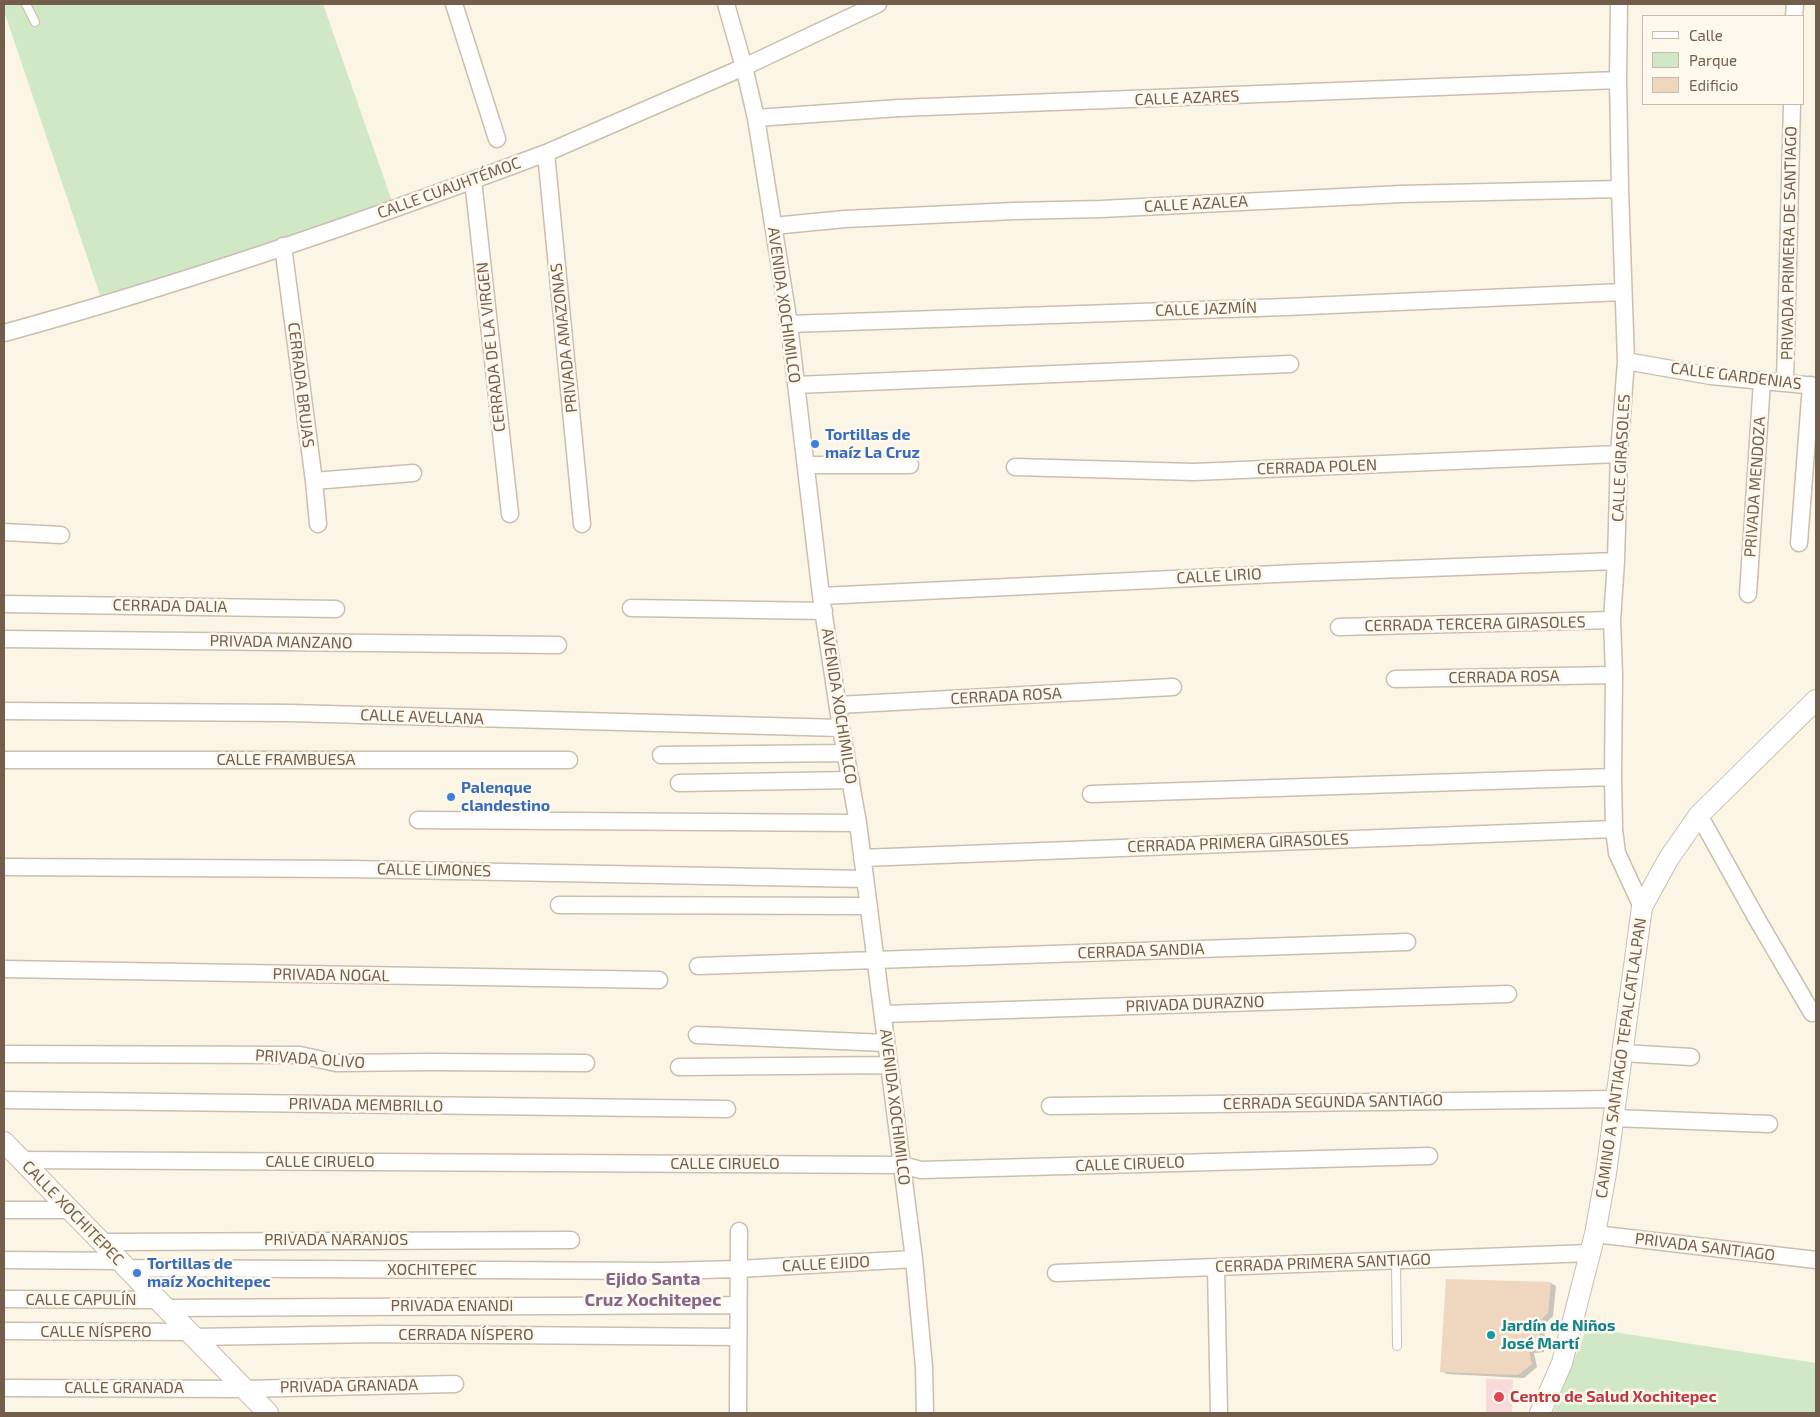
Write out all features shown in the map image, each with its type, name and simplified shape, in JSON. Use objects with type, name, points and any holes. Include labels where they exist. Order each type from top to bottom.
[{"type":"street","points":[[454,4],[497,139]]},
{"type":"street","name":"AVENIDA XOCHIMILCO","points":[[726,4],[756,118],[789,324],[822,604],[858,823],[914,1260],[924,1367],[924,1413]]},
{"type":"street","name":"CALLE CUAUHTÉMOC","points":[[4,333],[104,305],[283,246],[546,153],[744,67],[878,4]]},
{"type":"street","name":"CALLE GIRASOLES","points":[[1619,4],[1620,189],[1626,361],[1619,454],[1616,561],[1612,620],[1614,675],[1612,777],[1617,853],[1642,907]]},
{"type":"street","name":"CALLE AZARES","points":[[756,118],[899,108],[1618,80]]},
{"type":"street","name":"PRIVADA PRIMERA DE SANTIAGO","points":[[1785,382],[1792,105]]},
{"type":"street","name":"PRIVADA AMAZONAS","points":[[546,153],[582,524]]},
{"type":"street","name":"CERRADA DE LA VIRGEN","points":[[473,180],[510,514]]},
{"type":"street","name":"CALLE AZALEA","points":[[773,226],[845,219],[1004,211],[1101,209],[1402,194],[1620,189]]},
{"type":"street","name":"CERRADA BRUJAS","points":[[283,246],[318,524]]},
{"type":"street","name":"CALLE JAZMÍN","points":[[789,324],[1623,292]]},
{"type":"street","name":"CALLE GARDENIAS","points":[[1626,361],[1712,376],[1813,385]]},
{"type":"street","points":[[796,385],[1290,364]]},
{"type":"street","name":"PRIVADA MENDOZA","points":[[1748,594],[1762,381]]},
{"type":"street","points":[[1799,543],[1813,385]]},
{"type":"street","name":"CERRADA POLEN","points":[[1015,467],[1194,472],[1619,454]]},
{"type":"street","points":[[806,465],[910,464]]},
{"type":"street","points":[[314,481],[414,473]]},
{"type":"street","points":[[4,532],[61,534]]},
{"type":"street","name":"CALLE LIRIO","points":[[631,608],[822,604],[1297,572],[1616,561]]},
{"type":"street","name":"CERRADA DALIA","points":[[4,604],[336,609]]},
{"type":"street","name":"CERRADA TERCERA GIRASOLES","points":[[1339,627],[1612,620]]},
{"type":"street","name":"PRIVADA MANZANO","points":[[4,639],[558,645]]},
{"type":"street","name":"CERRADA ROSA","points":[[1395,680],[1614,675]]},
{"type":"street","name":"CERRADA ROSA","points":[[838,705],[1173,686]]},
{"type":"street","name":"CAMINO A SANTIAGO TEPALCATLALPAN","points":[[1540,1413],[1562,1363],[1592,1243],[1606,1173],[1642,907],[1669,858],[1699,815],[1816,700]]},
{"type":"street","name":"CALLE AVELLANA","points":[[4,711],[290,713],[841,728]]},
{"type":"street","points":[[661,755],[846,752]]},
{"type":"street","name":"CALLE FRAMBUESA","points":[[4,760],[569,760]]},
{"type":"street","points":[[1091,794],[1612,777]]},
{"type":"street","points":[[678,783],[851,780]]},
{"type":"street","points":[[1699,815],[1812,1014]]},
{"type":"street","points":[[418,820],[858,823]]},
{"type":"street","name":"CERRADA PRIMERA GIRASOLES","points":[[862,858],[1614,829]]},
{"type":"street","name":"CALLE LIMONES","points":[[4,867],[350,869],[865,879]]},
{"type":"street","points":[[559,906],[869,906]]},
{"type":"street","name":"CERRADA SANDIA","points":[[698,966],[1407,942]]},
{"type":"street","name":"PRIVADA NOGAL","points":[[4,969],[659,980]]},
{"type":"street","name":"PRIVADA DURAZNO","points":[[883,1014],[1508,994]]},
{"type":"street","points":[[697,1035],[886,1043]]},
{"type":"street","points":[[1622,1053],[1691,1057]]},
{"type":"street","name":"PRIVADA OLIVO","points":[[4,1054],[300,1055],[336,1063],[586,1063]]},
{"type":"street","points":[[679,1067],[889,1065]]},
{"type":"street","name":"PRIVADA MEMBRILLO","points":[[4,1100],[727,1109]]},
{"type":"street","name":"CERRADA SEGUNDA SANTIAGO","points":[[1050,1106],[1614,1108],[1769,1124]]},
{"type":"street","name":"CALLE CIRUELO","points":[[11,1153],[902,1166],[921,1170],[1429,1156]]},
{"type":"street","name":"CALLE XOCHITEPEC","points":[[11,1153],[70,1210],[268,1413]]},
{"type":"street","points":[[4,1210],[70,1210]]},
{"type":"street","points":[[738,1413],[739,1231]]},
{"type":"street","name":"PRIVADA NARANJOS","points":[[101,1242],[571,1240]]},
{"type":"street","name":"CERRADA PRIMERA SANTIAGO","points":[[1056,1273],[1396,1260],[1592,1243]]},
{"type":"street","name":"PRIVADA SANTIAGO","points":[[1592,1243],[1816,1260]]},
{"type":"street","name":"XOCHITEPEC","points":[[4,1260],[123,1264],[610,1271],[739,1269]]},
{"type":"street","name":"CALLE EJIDO","points":[[739,1269],[914,1260]]},
{"type":"street","points":[[1216,1267],[1219,1413]]},
{"type":"street","name":"CALLE CAPULÍN","points":[[4,1299],[161,1304]]},
{"type":"street","name":"PRIVADA ENANDI","points":[[161,1304],[738,1305]]},
{"type":"street","name":"CALLE NÍSPERO","points":[[4,1331],[191,1334]]},
{"type":"street","name":"CERRADA NÍSPERO","points":[[191,1334],[738,1337]]},
{"type":"street","name":"PRIVADA GRANADA","points":[[244,1389],[455,1384]]},
{"type":"street","name":"CALLE GRANADA","points":[[4,1388],[244,1389]]},
{"type":"lane","points":[[26,4],[34,22]]},
{"type":"lane","points":[[1396,1260],[1397,1346]]},
{"type":"shaded area","name":"Centro de Salud Xochitepec","points":[[1486,1379],[1513,1380],[1512,1413],[1486,1413]]},
{"type":"green space","points":[[4,4],[323,4],[394,207],[102,301],[4,11]]},
{"type":"green space","points":[[1587,1328],[1816,1363],[1816,1413],[1553,1413]]},
{"type":"building","name":"Jardín de Niños José Martí","points":[[1446,1279],[1551,1282],[1548,1313],[1540,1321],[1539,1349],[1529,1351],[1532,1364],[1518,1375],[1440,1372]]},
{"type":"place","name":"Tortillas de maíz La Cruz","points":[[815,444]]},
{"type":"place","name":"Palenque clandestino","points":[[451,797]]},
{"type":"place","name":"Tortillas de maíz Xochitepec","points":[[137,1273]]},
{"type":"place","name":"Jardín de Niños José Martí","points":[[1491,1335]]},
{"type":"place","name":"Centro de Salud Xochitepec","points":[[1499,1397]]},
{"type":"district","name":"Ejido Santa Cruz Xochitepec","points":[[653,1289]]}]
